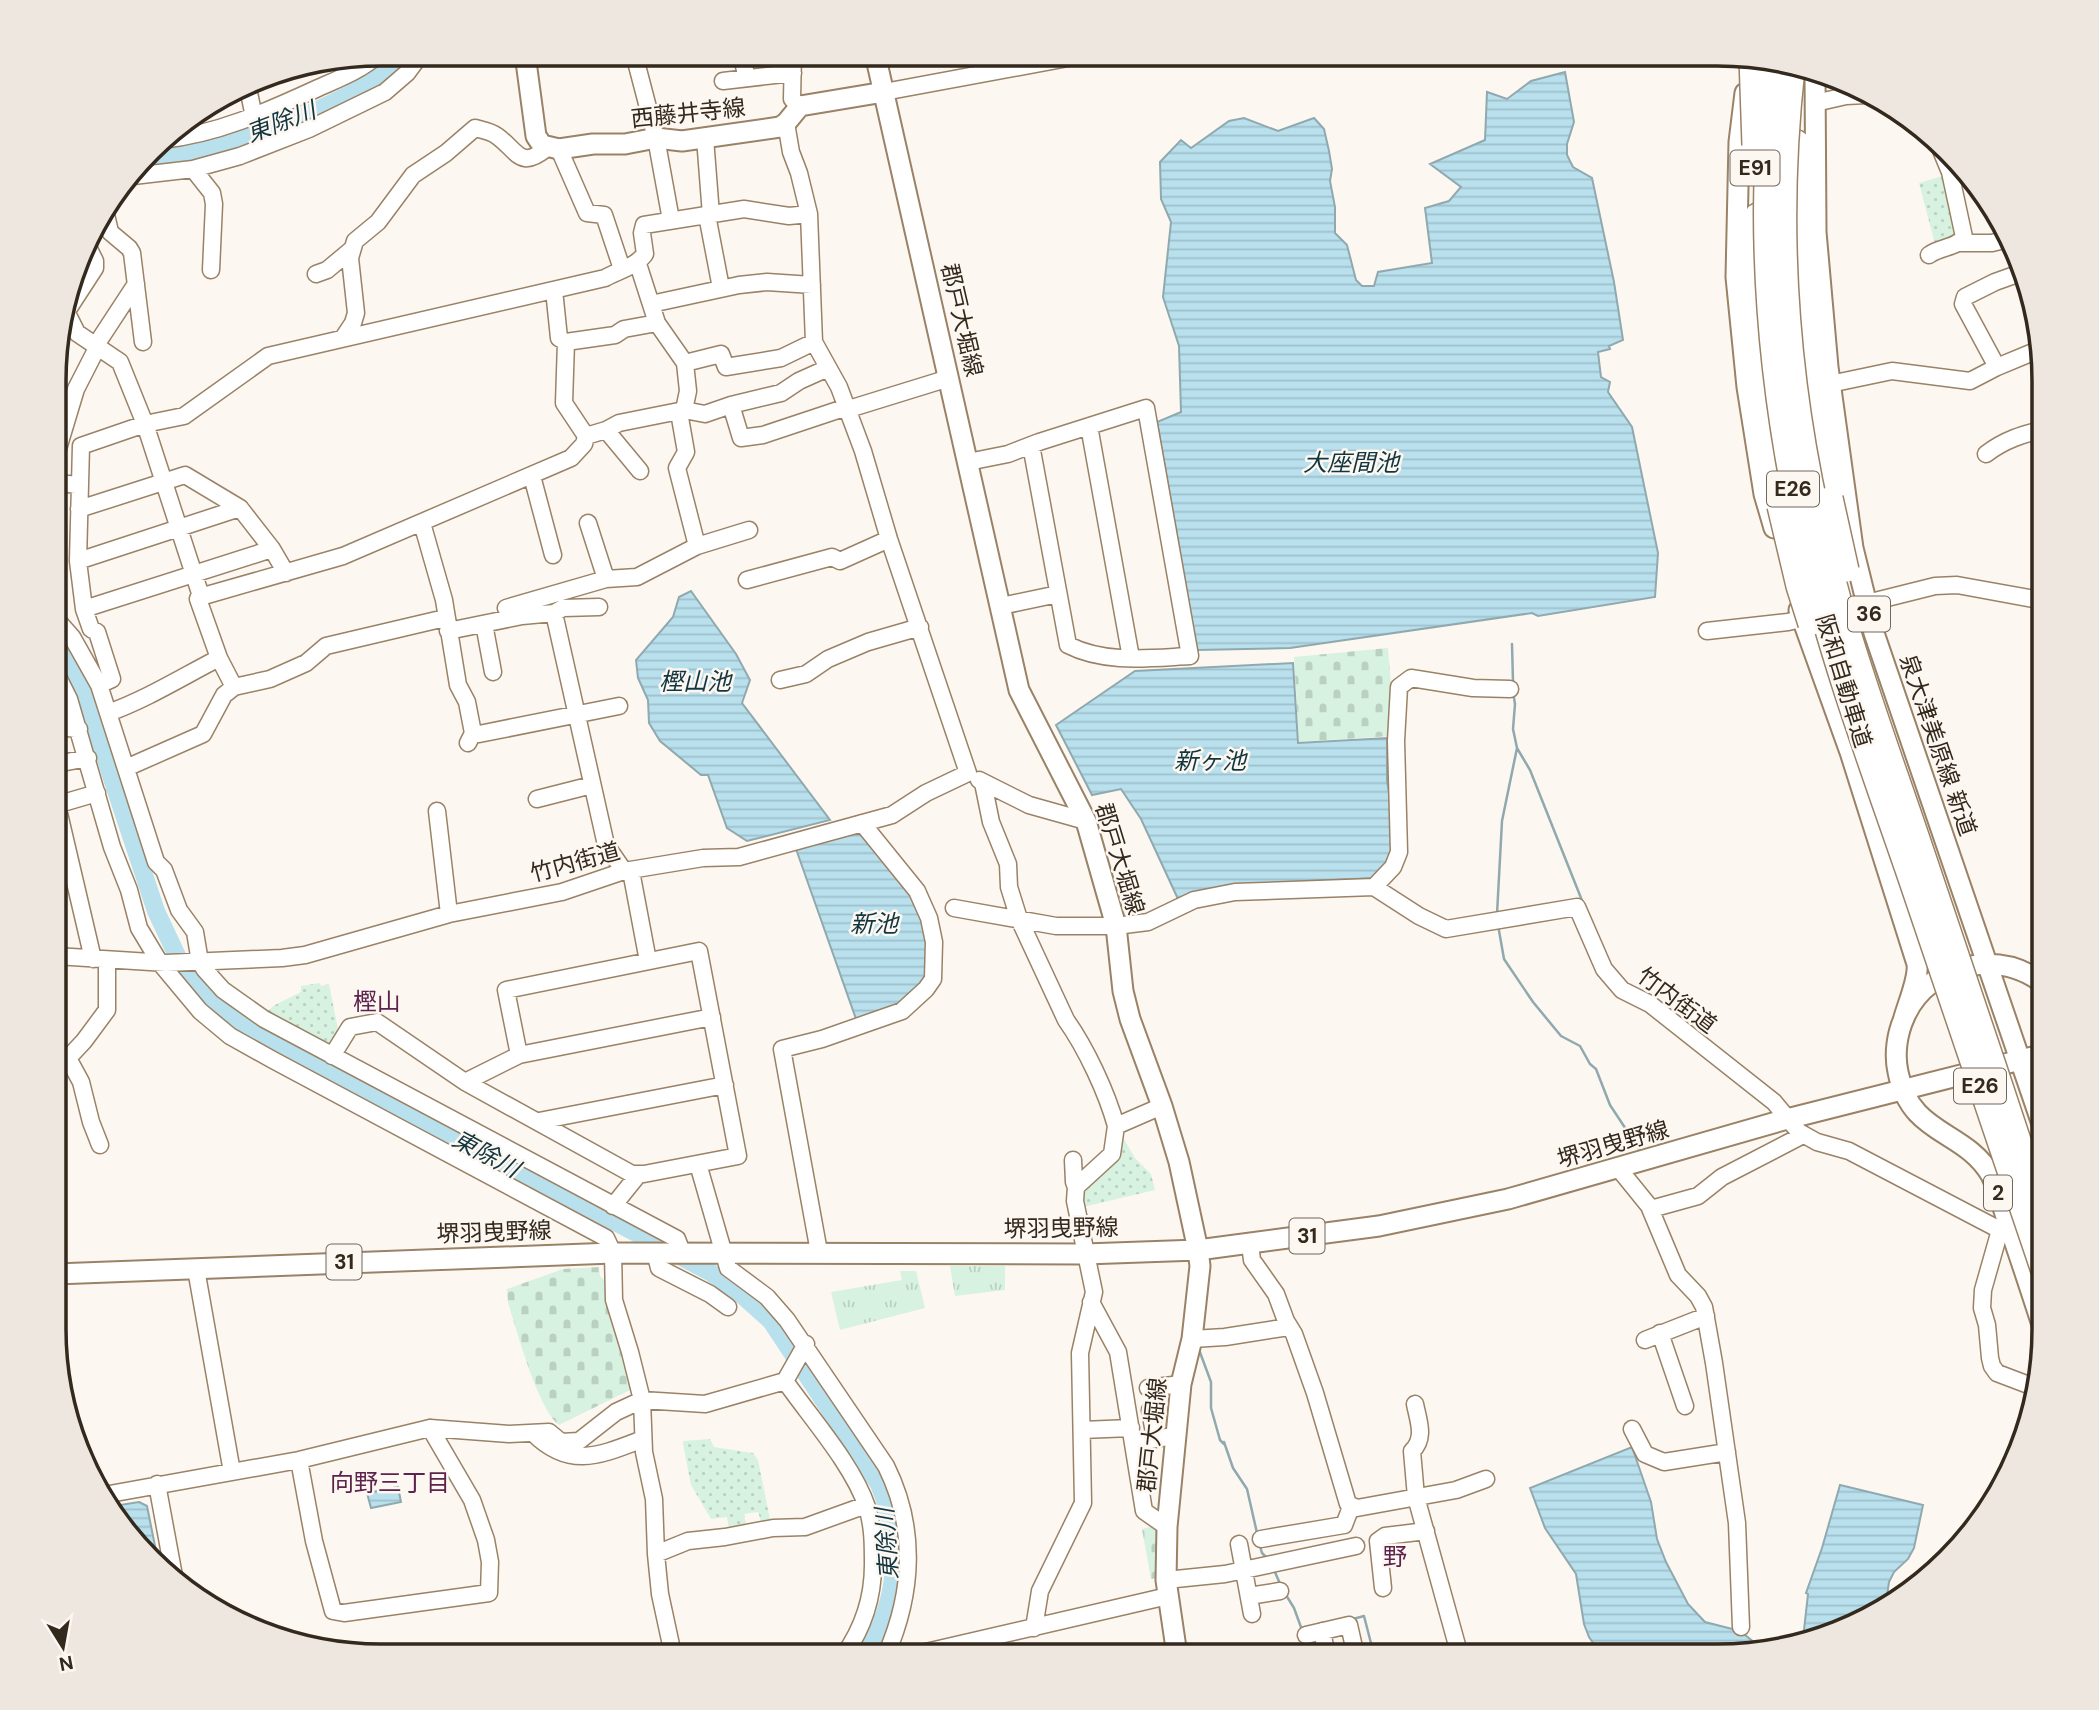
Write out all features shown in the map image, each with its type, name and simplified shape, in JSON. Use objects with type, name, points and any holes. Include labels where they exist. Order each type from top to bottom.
[{"type":"highway","name":"E91","points":[[1750,68],[1756,187],[1776,276]]},
{"type":"highway","points":[[1765,70],[1752,273],[1760,396],[1779,506],[1798,586],[1811,626],[1869,758]]},
{"type":"highway","name":"阪和自動車道","points":[[1773,72],[1766,178],[1776,276],[1824,542],[1850,638],[2032,1180]]},
{"type":"highway","name":"阪和自動車道","points":[[1792,76],[1771,346],[1793,489],[1827,629],[2032,1239]]},
{"type":"highway","points":[[1800,77],[1797,87],[1798,218],[1813,391],[1831,498],[1863,640],[1908,788],[1920,847]]},
{"type":"highway","name":"E91","points":[[1776,276],[1801,78]]},
{"type":"main road","points":[[527,66],[536,136],[538,142],[554,148]]},
{"type":"main road","points":[[786,124],[800,106],[884,92],[879,66]]},
{"type":"main road","points":[[1749,68],[1739,142],[1736,277],[1747,387],[1764,494],[1789,583],[1850,752],[1917,964],[1917,980],[1903,1021]]},
{"type":"main road","name":"泉大津美原線 新道","points":[[1815,82],[1816,232],[1830,384],[1853,548],[1874,633],[2032,1095]]},
{"type":"main road","name":"郡戸大堀線","points":[[884,92],[1023,701],[1086,821],[1116,926],[1123,991],[1130,1019],[1179,1162],[1198,1250],[1200,1266],[1192,1339],[1181,1384],[1167,1527],[1167,1588],[1175,1644]]},
{"type":"main road","name":"西藤井寺線","points":[[554,148],[593,144],[625,145],[656,138],[682,141],[786,124]]},
{"type":"main road","name":"2","points":[[2032,977],[2015,968],[1987,964],[1965,967],[1941,976],[1917,996],[1903,1021],[1896,1057],[1902,1089],[1911,1108],[1923,1120],[1965,1149],[1984,1166],[1993,1181],[2006,1233],[2032,1300]]},
{"type":"main road","name":"堺羽曳野線","points":[[66,1274],[623,1253],[656,1257],[685,1248],[723,1252],[1085,1254],[1198,1250],[1434,1216],[1508,1199],[1787,1119],[2032,1057]]},
{"type":"street","points":[[144,175],[193,169],[240,156],[286,138],[385,92],[412,66]]},
{"type":"street","points":[[637,66],[656,138],[670,220]]},
{"type":"street","points":[[744,66],[747,78]]},
{"type":"street","points":[[793,66],[792,99],[800,106]]},
{"type":"street","points":[[884,92],[1025,66]]},
{"type":"street","points":[[185,136],[254,117],[340,70],[355,71],[361,67]]},
{"type":"street","points":[[723,81],[793,73]]},
{"type":"street","points":[[250,96],[254,117]]},
{"type":"street","points":[[1815,103],[1849,96]]},
{"type":"street","points":[[786,124],[809,214],[814,342],[839,387],[863,451],[889,539],[968,773],[1029,805],[1086,821]]},
{"type":"street","points":[[343,338],[356,313],[351,275],[351,250],[355,241],[377,222],[412,175],[446,153],[475,128],[497,136],[522,158],[529,159],[554,148],[587,213],[604,215],[622,269]]},
{"type":"street","points":[[705,138],[709,215],[721,288]]},
{"type":"street","points":[[1946,165],[1956,194],[1964,237],[1960,243]]},
{"type":"street","points":[[193,169],[212,193],[214,204],[211,270]]},
{"type":"street","points":[[99,685],[112,678],[97,632],[91,629],[85,609],[78,561],[80,446],[145,424],[184,415],[268,356],[606,278],[638,264],[645,254],[642,233],[645,225],[744,209],[789,216],[809,214]]},
{"type":"street","points":[[108,225],[110,232],[132,253],[143,342]]},
{"type":"street","points":[[1929,256],[1938,249],[1960,243],[2000,241]]},
{"type":"street","points":[[316,274],[327,270],[351,250]]},
{"type":"street","points":[[80,290],[95,268],[93,257]]},
{"type":"street","points":[[638,264],[657,323],[685,363],[688,391],[681,411],[686,452],[677,468],[697,546]]},
{"type":"street","points":[[1997,367],[1963,304],[1965,297],[2014,275]]},
{"type":"street","points":[[651,304],[721,288],[767,282],[811,285]]},
{"type":"street","points":[[66,423],[76,390],[97,346],[136,284]]},
{"type":"street","points":[[554,290],[559,338],[566,342],[615,335],[624,329],[657,323]]},
{"type":"street","points":[[72,324],[77,333],[120,362],[145,424],[219,658],[234,687]]},
{"type":"street","points":[[200,593],[207,594],[343,556],[571,458],[584,444],[586,436],[564,403],[566,342]]},
{"type":"street","points":[[685,363],[721,355],[726,367],[782,358],[814,342]]},
{"type":"street","points":[[1830,384],[1892,371],[1970,381],[2031,353]]},
{"type":"street","points":[[586,436],[619,423],[681,411],[705,414],[781,393],[799,381],[828,368]]},
{"type":"street","points":[[731,405],[741,438],[762,435],[949,378]]},
{"type":"street","points":[[968,462],[1008,454],[1031,444],[1146,408],[1190,656],[1108,657],[1079,651],[1068,645],[1031,444]]},
{"type":"street","points":[[1089,426],[1131,658]]},
{"type":"street","points":[[606,430],[640,471]]},
{"type":"street","points":[[1986,454],[2014,437],[2032,432]]},
{"type":"street","points":[[79,509],[185,475],[240,508],[272,549],[286,573]]},
{"type":"street","points":[[532,475],[554,555]]},
{"type":"street","points":[[66,484],[79,485]]},
{"type":"street","points":[[78,561],[240,508]]},
{"type":"street","points":[[422,523],[444,600],[458,685],[467,702],[470,738],[619,706]]},
{"type":"street","points":[[589,523],[606,579]]},
{"type":"street","points":[[506,608],[606,579],[637,577],[697,546],[749,530]]},
{"type":"street","points":[[747,580],[832,557],[840,561],[889,539]]},
{"type":"street","points":[[85,609],[272,549]]},
{"type":"street","points":[[1707,631],[1778,624],[1935,586],[1957,585],[2032,599]]},
{"type":"street","points":[[1001,606],[1058,594]]},
{"type":"street","points":[[126,768],[203,734],[224,695],[234,687],[270,679],[306,663],[326,646],[447,625],[484,624],[554,613],[563,608],[599,607]]},
{"type":"street","points":[[554,613],[606,845],[627,871],[648,961]]},
{"type":"street","points":[[484,624],[493,672]]},
{"type":"street","points":[[780,680],[806,674],[828,659],[868,642],[920,627]]},
{"type":"street","points":[[66,630],[99,685],[156,862],[164,870],[179,910],[195,932],[197,962],[212,980],[238,1003],[264,1019],[613,1206],[685,1248]]},
{"type":"street","points":[[108,713],[139,702],[219,658]]},
{"type":"street","points":[[954,908],[1056,926],[1116,926],[1148,922],[1194,900],[1235,892],[1374,887],[1393,867],[1399,852],[1396,741],[1399,687],[1411,678],[1473,688],[1510,689]]},
{"type":"street","points":[[66,693],[139,928],[200,1011],[230,1036],[606,1238],[623,1253],[614,1300],[631,1352],[642,1400],[644,1452],[654,1499],[662,1607],[671,1644]]},
{"type":"street","points":[[66,728],[79,729]]},
{"type":"street","points":[[66,762],[88,758]]},
{"type":"street","name":"竹内街道","points":[[66,957],[163,963],[305,955],[449,914],[562,892],[627,871],[703,858],[739,857],[891,815],[926,793],[968,773]]},
{"type":"street","points":[[983,783],[991,822],[1008,864],[1009,887],[1019,919],[1066,1020],[1107,1099],[1116,1126],[1112,1154],[1076,1187]]},
{"type":"street","points":[[537,799],[592,785]]},
{"type":"street","points":[[66,802],[97,793]]},
{"type":"street","points":[[437,811],[449,914]]},
{"type":"street","points":[[819,1252],[782,1049],[822,1039],[902,1012],[926,989],[933,979],[934,970],[934,942],[929,918],[917,891],[862,823]]},
{"type":"street","points":[[66,837],[100,960],[107,1010],[68,1058],[81,1082],[100,1145]]},
{"type":"street","name":"竹内街道","points":[[1374,887],[1419,916],[1446,929],[1577,907],[1604,969],[1622,990],[1650,1004],[1774,1102],[1803,1135],[1826,1146],[1849,1151],[2006,1233],[2032,1243]]},
{"type":"street","points":[[332,1056],[350,1027],[377,1023],[465,1082],[632,1174],[738,1156],[699,951],[506,990],[519,1055]]},
{"type":"street","points":[[465,1082],[519,1055],[712,1017]]},
{"type":"street","points":[[539,1121],[725,1085]]},
{"type":"street","points":[[1116,1126],[1162,1106]]},
{"type":"street","points":[[1651,1209],[1698,1196],[1721,1177],[1803,1135]]},
{"type":"street","points":[[1034,1628],[1040,1591],[1083,1503],[1080,1353],[1094,1292],[1075,1201],[1073,1160]]},
{"type":"street","points":[[698,1164],[728,1268],[767,1297],[806,1345],[886,1466],[897,1489],[905,1516],[907,1579],[902,1613],[890,1644]]},
{"type":"street","points":[[1619,1169],[1651,1209],[1676,1271],[1700,1298],[1706,1316],[1738,1545],[1741,1627]]},
{"type":"street","points":[[613,1206],[638,1175]]},
{"type":"street","points":[[2006,1233],[1983,1290],[1982,1308],[1992,1366],[1997,1373],[2027,1384]]},
{"type":"street","points":[[1250,1244],[1252,1260],[1276,1294],[1294,1334],[1351,1507],[1456,1490],[1486,1479]]},
{"type":"street","points":[[656,1257],[659,1268],[710,1294],[728,1307]]},
{"type":"street","points":[[196,1269],[232,1472]]},
{"type":"street","points":[[1091,1302],[1118,1352],[1144,1511],[1167,1527]]},
{"type":"street","points":[[1645,1340],[1706,1316]]},
{"type":"street","points":[[1192,1339],[1289,1327]]},
{"type":"street","points":[[1660,1333],[1685,1406]]},
{"type":"street","points":[[114,1493],[299,1460],[430,1428],[509,1434],[549,1432],[562,1442],[579,1441],[616,1412],[642,1400],[705,1404],[785,1381],[806,1345]]},
{"type":"street","points":[[785,1381],[851,1474],[866,1506],[873,1531],[873,1578],[863,1624],[851,1644]]},
{"type":"street","points":[[1148,1388],[1181,1384]]},
{"type":"street","points":[[1415,1404],[1421,1433],[1418,1445],[1412,1451],[1416,1497],[1455,1644]]},
{"type":"street","points":[[1150,1410],[1155,1440]]},
{"type":"street","points":[[299,1460],[314,1541],[333,1611],[344,1613],[489,1593],[488,1551],[472,1500],[456,1477],[451,1461],[430,1428]]},
{"type":"street","points":[[1082,1430],[1155,1440],[1167,1437],[1176,1440]]},
{"type":"street","points":[[1632,1430],[1645,1454],[1664,1462],[1727,1452]]},
{"type":"street","points":[[533,1433],[551,1449],[561,1453],[590,1456],[643,1439]]},
{"type":"street","points":[[157,1484],[172,1563]]},
{"type":"street","points":[[656,1553],[688,1541],[773,1528],[805,1527],[866,1506]]},
{"type":"street","points":[[1261,1539],[1344,1525],[1351,1507]]},
{"type":"street","points":[[962,1644],[1034,1628],[1167,1588],[1271,1566],[1279,1561],[1385,1536],[1426,1531]]},
{"type":"street","points":[[1367,1541],[1383,1588]]},
{"type":"street","points":[[1239,1544],[1252,1614]]},
{"type":"street","points":[[1324,1552],[1327,1569]]},
{"type":"street","points":[[1249,1596],[1280,1591]]},
{"type":"street","points":[[1320,1644],[1314,1633],[1349,1625],[1353,1644]]},
{"type":"green space","points":[[1949,174],[1962,237],[1936,248],[1919,183]]},
{"type":"green space","points":[[1388,648],[1392,697],[1391,736],[1299,742],[1294,657]]},
{"type":"green space","points":[[320,983],[321,986],[329,984],[339,1034],[333,1044],[327,1046],[266,1012],[301,992],[301,986]]},
{"type":"green space","points":[[1121,1134],[1135,1158],[1151,1174],[1155,1190],[1079,1208],[1078,1194]]},
{"type":"green space","points":[[950,1266],[1005,1266],[1005,1290],[955,1296]]},
{"type":"green space","points":[[599,1267],[600,1276],[608,1284],[637,1390],[628,1391],[559,1425],[543,1403],[536,1387],[508,1303],[507,1289],[563,1269]]},
{"type":"green space","points":[[900,1271],[916,1271],[925,1308],[840,1330],[831,1292],[902,1280]]},
{"type":"green space","points":[[710,1439],[714,1447],[753,1453],[758,1460],[770,1519],[766,1526],[763,1527],[758,1512],[744,1514],[747,1530],[729,1530],[727,1517],[711,1519],[691,1485],[683,1444],[683,1441]]},
{"type":"green space","points":[[1157,1525],[1157,1578],[1151,1579],[1142,1529]]},
{"type":"water","name":"大座間池","points":[[1565,72],[1574,122],[1567,144],[1567,155],[1573,167],[1592,178],[1623,340],[1609,346],[1610,349],[1598,352],[1601,377],[1610,382],[1608,392],[1632,427],[1658,553],[1655,597],[1538,616],[1532,613],[1290,648],[1197,650],[1157,422],[1181,412],[1179,346],[1163,297],[1171,222],[1161,199],[1160,162],[1181,140],[1191,148],[1229,121],[1244,118],[1278,131],[1314,118],[1324,129],[1329,151],[1335,233],[1347,245],[1356,280],[1362,286],[1374,286],[1378,272],[1432,263],[1425,208],[1449,201],[1461,187],[1430,164],[1485,140],[1487,92],[1507,99],[1531,81]]},
{"type":"water","name":"樫山池","points":[[691,591],[736,654],[750,680],[742,703],[830,820],[747,841],[727,828],[708,775],[701,775],[660,741],[649,723],[648,700],[638,678],[636,660],[673,617],[679,597]]},
{"type":"water","name":"新ヶ池","points":[[1293,663],[1298,743],[1387,738],[1387,781],[1394,851],[1388,866],[1374,878],[1247,884],[1178,899],[1141,819],[1121,789],[1092,795],[1056,725],[1135,671]]},
{"type":"water","name":"新池","points":[[857,830],[913,891],[923,918],[928,958],[927,978],[897,1007],[856,1019],[796,849]]},
{"type":"water","points":[[1632,1447],[1651,1502],[1657,1539],[1688,1604],[1705,1622],[1740,1631],[1753,1641],[1594,1644],[1584,1624],[1576,1574],[1545,1528],[1530,1488]]},
{"type":"water","points":[[1840,1485],[1923,1505],[1914,1548],[1908,1559],[1894,1572],[1887,1593],[1857,1611],[1804,1631],[1806,1593]]},
{"type":"water","points":[[398,1487],[401,1502],[371,1508],[367,1493]]},
{"type":"water","points":[[139,1502],[147,1506],[155,1547],[132,1520],[121,1505]]},
{"type":"waterway","name":"東除川","points":[[162,156],[216,146],[295,119],[345,97],[389,66]]},
{"type":"waterway","points":[[1512,644],[1513,682]]},
{"type":"waterway","name":"東除川","points":[[66,662],[83,691],[156,911],[179,960],[206,994],[248,1028],[710,1272],[741,1294],[771,1321],[879,1484],[887,1506],[892,1528],[894,1571],[885,1614],[871,1644]]},
{"type":"waterway","points":[[1513,692],[1513,729],[1517,748],[1530,770],[1583,903]]},
{"type":"waterway","points":[[1497,914],[1502,821],[1517,748]]},
{"type":"waterway","points":[[1498,925],[1504,959],[1533,1002],[1561,1036],[1580,1046],[1596,1069],[1610,1105],[1639,1149]]},
{"type":"waterway","points":[[1198,1347],[1211,1382],[1211,1408],[1220,1440],[1224,1442],[1233,1468],[1247,1489],[1257,1533]]},
{"type":"waterway","points":[[1260,1546],[1267,1558]]},
{"type":"waterway","points":[[1274,1570],[1281,1586]]},
{"type":"waterway","points":[[1286,1595],[1302,1630]]},
{"type":"waterway","points":[[1353,1619],[1364,1616],[1371,1644]]},
{"type":"waterway","points":[[1304,1640],[1305,1644]]},
{"type":"district","name":"樫山","points":[[377,1002]]},
{"type":"district","name":"向野三丁目","points":[[390,1483]]},
{"type":"district","name":"野","points":[[1395,1557]]}]
